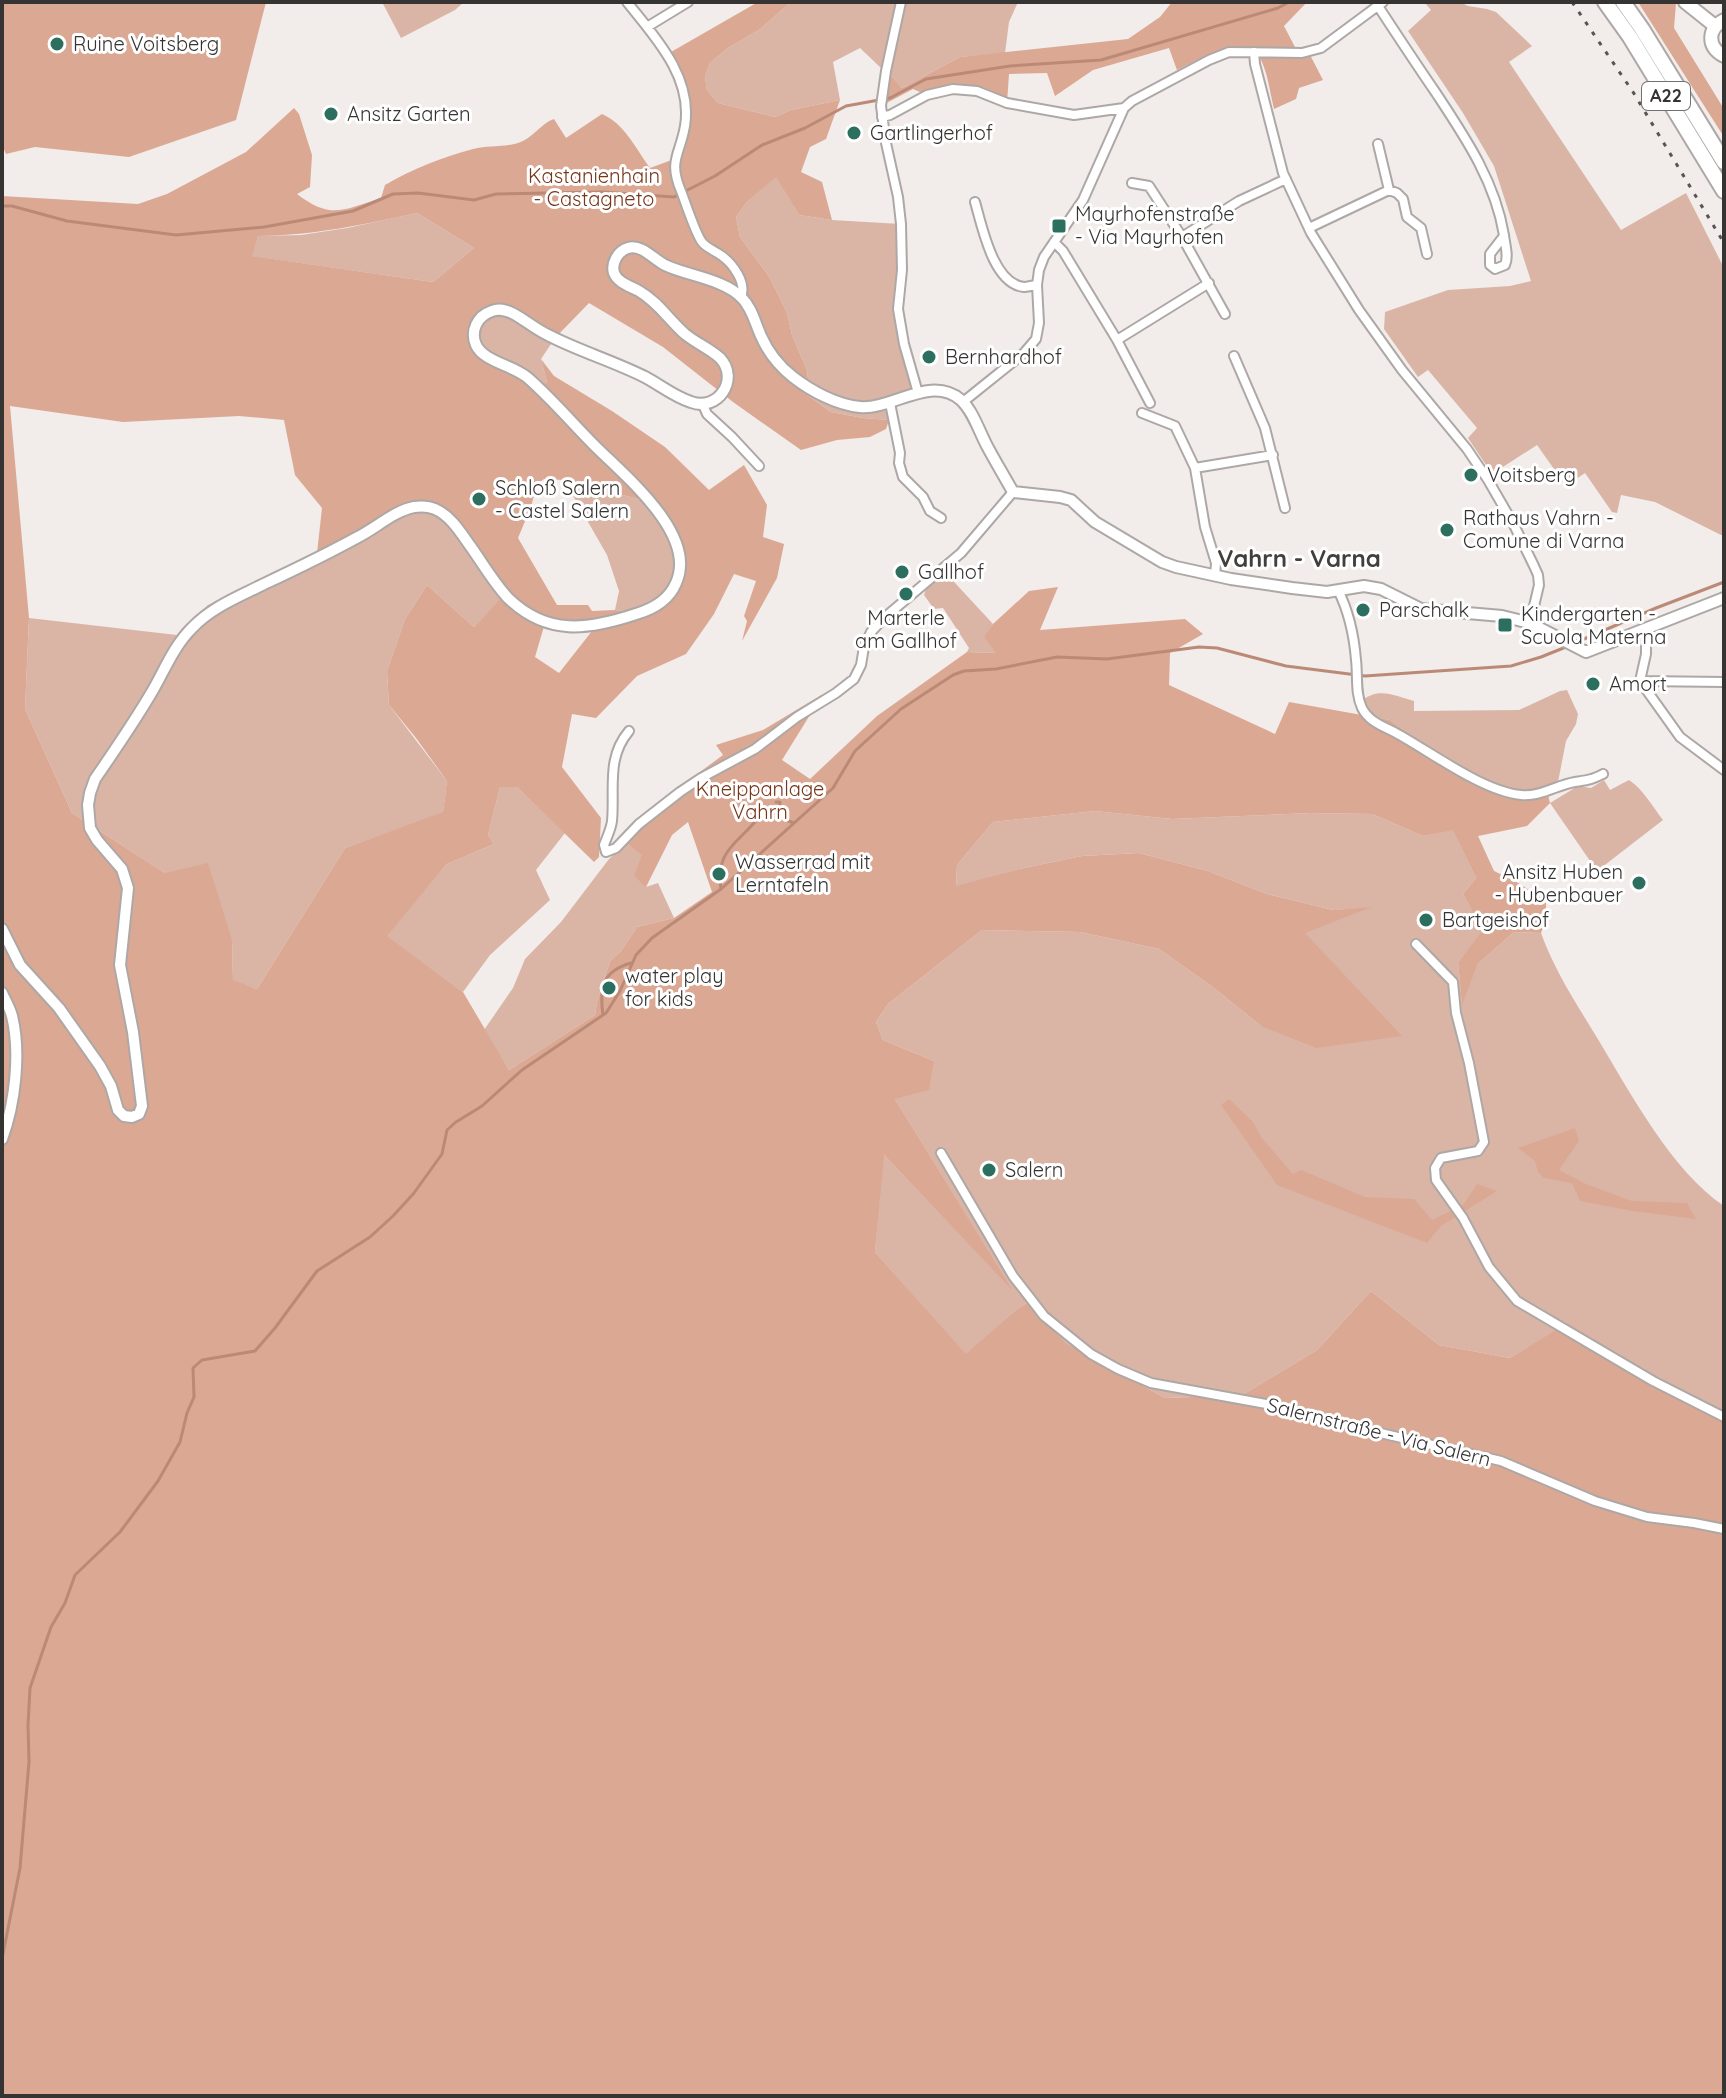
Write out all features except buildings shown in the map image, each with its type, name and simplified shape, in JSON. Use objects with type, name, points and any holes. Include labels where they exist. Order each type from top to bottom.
[{"type":"highway","name":"A22","points":[[1605,2],[1630,37],[1724,191]]},
{"type":"highway","name":"A22","points":[[1623,2],[1724,162]]},
{"type":"main road","points":[[1685,2],[1720,23],[1712,31],[1711,42],[1717,52],[1724,56]]},
{"type":"street","points":[[627,2],[666,52],[678,76],[684,92],[686,114],[674,168],[702,242],[726,258],[743,283],[741,297]]},
{"type":"street","points":[[647,27],[688,2]]},
{"type":"street","points":[[901,2],[881,106],[901,224],[902,270],[898,309],[918,393]]},
{"type":"street","points":[[963,402],[1024,353],[1036,339],[1039,270],[1044,257],[1083,200],[1124,108],[1139,95],[1229,52],[1302,53],[1321,48],[1380,4],[1469,142],[1487,179],[1504,236]]},
{"type":"street","points":[[1254,52],[1260,86],[1286,179],[1309,228],[1358,309],[1402,370],[1467,449],[1514,525],[1538,575],[1538,592],[1530,623]]},
{"type":"street","points":[[882,117],[927,95],[953,89],[977,91],[1007,103],[1074,115],[1124,108]]},
{"type":"street","points":[[1378,144],[1389,190]]},
{"type":"street","points":[[1182,237],[1239,201],[1286,179]]},
{"type":"street","points":[[1132,183],[1149,186],[1225,314]]},
{"type":"street","points":[[1309,228],[1389,190],[1403,199],[1407,217],[1421,228],[1427,254]]},
{"type":"street","points":[[975,202],[994,261],[1003,274],[1013,283],[1025,287],[1037,285]]},
{"type":"street","points":[[1054,242],[1063,251],[1117,340],[1150,403]]},
{"type":"street","points":[[2,929],[20,965],[59,1008],[100,1066],[111,1086],[118,1110],[124,1116],[139,1114],[142,1106],[137,1061],[120,965],[128,888],[122,869],[90,828],[90,793],[95,779],[180,643],[207,614],[416,506],[431,508],[444,515],[505,595],[525,612],[545,622],[567,627],[597,626],[642,613],[669,596],[678,580],[681,563],[676,539],[650,502],[524,374],[484,355],[475,342],[474,327],[480,318],[499,309],[545,334],[629,369],[690,402],[703,405],[719,398],[726,388],[728,375],[724,363],[688,337],[650,298],[622,283],[615,274],[613,265],[616,257],[630,247],[638,248],[660,263],[730,289],[741,297],[764,344],[780,365],[796,379],[831,399],[855,407],[879,406],[935,390],[945,391],[963,402],[1013,492]]},
{"type":"street","points":[[1117,340],[1209,283]]},
{"type":"street","points":[[1234,356],[1265,428],[1285,508]]},
{"type":"street","points":[[890,403],[903,477],[923,497],[930,511],[941,518]]},
{"type":"street","points":[[703,405],[707,414],[759,466]]},
{"type":"street","points":[[1142,413],[1175,426],[1195,468],[1205,527],[1216,563],[1215,576]]},
{"type":"street","points":[[1195,468],[1273,455]]},
{"type":"street","points":[[1013,492],[1071,500],[1095,522],[1162,562],[1176,567],[1215,576],[1327,592],[1364,586],[1381,589],[1421,609],[1502,616],[1530,623],[1586,652],[1724,598]]},
{"type":"street","points":[[629,731],[614,757],[611,826],[604,845],[606,852],[616,848],[639,824],[680,792],[755,749],[854,679],[871,632],[961,553],[1013,492]]},
{"type":"street","points":[[1338,590],[1347,609],[1357,665],[1357,693],[1362,708],[1373,721],[1473,778],[1503,791],[1523,795],[1542,793],[1603,774]]},
{"type":"street","points":[[1646,629],[1646,654],[1640,681],[1680,737],[1724,770]]},
{"type":"street","points":[[1640,681],[1724,682]]},
{"type":"street","points":[[1416,944],[1453,982],[1456,1013],[1484,1142],[1478,1151],[1441,1158],[1435,1168],[1436,1180],[1463,1218],[1489,1267],[1517,1301],[1653,1381],[1724,1417]]},
{"type":"street","points":[[2,993],[12,1015],[16,1058],[8,1121],[2,1139]]},
{"type":"street","name":"Salernstraße - Via Salern","points":[[941,1153],[999,1254],[1044,1316],[1091,1354],[1118,1369],[1151,1383],[1272,1405],[1501,1461],[1595,1501],[1647,1517],[1724,1529]]},
{"type":"shaded area","points":[[382,2],[464,2],[455,10],[401,38]]},
{"type":"shaded area","points":[[791,2],[1018,2],[1009,22],[1005,53],[960,57],[902,88],[860,48],[833,62],[840,100],[791,110],[775,117],[718,103],[707,90],[705,77],[710,63],[759,30]]},
{"type":"shaded area","points":[[1424,2],[1460,2],[1496,12],[1532,46],[1509,62],[1621,230],[1686,193],[1724,268],[1724,534],[1655,502],[1621,495],[1617,513],[1612,512],[1585,473],[1566,486],[1537,445],[1492,474],[1468,438],[1477,428],[1428,370],[1418,377],[1384,329],[1385,312],[1448,290],[1510,286],[1531,281],[1494,166],[1408,31],[1431,10]]},
{"type":"shaded area","points":[[776,176],[799,215],[901,224],[898,309],[918,393],[890,403],[889,420],[831,412],[803,392],[808,379],[807,370],[792,335],[787,313],[770,278],[740,237],[736,217],[747,202]]},
{"type":"shaded area","points":[[417,213],[474,248],[433,282],[251,256],[258,236],[301,235]]},
{"type":"shaded area","points":[[499,309],[555,338],[541,359],[547,382],[537,386],[478,348],[480,318]]},
{"type":"shaded area","points":[[564,480],[650,502],[680,551],[669,596],[642,613],[615,610],[619,591],[607,555]]},
{"type":"shaded area","points":[[395,509],[438,511],[505,595],[474,627],[427,585],[405,619],[387,671],[389,705],[447,781],[443,813],[345,848],[257,989],[233,981],[232,940],[165,873],[72,813],[25,709],[29,618],[177,635],[208,605],[317,553]]},
{"type":"shaded area","points":[[944,571],[993,624],[985,637],[997,653],[967,652],[969,648],[943,608],[934,609],[924,595]]},
{"type":"shaded area","points":[[1567,690],[1578,714],[1566,741],[1558,782],[1513,797],[1433,751],[1390,720],[1371,717],[1363,700],[1381,693],[1414,701],[1414,711],[1519,710]]},
{"type":"shaded area","points":[[1604,780],[1610,790],[1629,780],[1663,820],[1597,871],[1550,803],[1578,786],[1591,788]]},
{"type":"shaded area","points":[[500,787],[517,787],[565,833],[536,870],[550,900],[490,955],[463,992],[386,936],[447,864],[494,844],[488,835]]},
{"type":"shaded area","points":[[1095,811],[1172,819],[1311,813],[1372,814],[1423,836],[1453,829],[1476,878],[1463,894],[1484,930],[1458,962],[1462,1003],[1478,964],[1514,932],[1541,933],[1567,988],[1654,1130],[1687,1173],[1724,1206],[1724,1418],[1567,1324],[1510,1358],[1439,1345],[1371,1291],[1317,1350],[1242,1395],[1165,1398],[1066,1343],[1027,1303],[966,1355],[875,1252],[883,1154],[1010,1287],[895,1099],[934,1061],[883,1040],[876,1022],[888,1004],[982,930],[1080,932],[1159,949],[1261,1026],[1305,932],[1368,908],[1333,910],[1267,894],[1208,871],[1139,853],[1082,856],[1019,869],[956,887],[957,865],[993,822]]},
{"type":"shaded area","points":[[626,843],[643,855],[646,887],[658,883],[674,918],[637,927],[610,961],[595,1015],[509,1070],[484,1030],[513,988],[525,959],[561,922],[609,859]]},
{"type":"green space","points":[[2,2],[266,2],[236,120],[129,157],[35,147],[6,154],[2,145]]},
{"type":"green space","points":[[758,2],[791,2],[759,30],[710,63],[705,77],[707,90],[718,103],[775,117],[791,110],[840,100],[826,139],[810,147],[801,172],[822,182],[832,220],[799,215],[776,177],[747,202],[736,217],[740,237],[770,278],[787,313],[792,335],[807,370],[808,379],[803,392],[831,412],[889,420],[886,429],[870,437],[837,440],[801,450],[663,347],[589,303],[555,338],[507,311],[480,318],[475,342],[537,386],[547,382],[541,359],[554,376],[665,447],[709,490],[744,465],[767,505],[763,537],[784,544],[777,578],[742,641],[747,621],[744,616],[756,581],[734,574],[714,614],[686,654],[637,676],[596,718],[572,714],[562,767],[601,818],[599,857],[594,862],[517,787],[500,787],[488,835],[494,844],[447,864],[387,936],[463,992],[509,1070],[595,1015],[610,961],[637,927],[674,918],[712,892],[688,822],[672,835],[646,887],[634,876],[642,855],[626,843],[662,800],[723,755],[716,745],[763,730],[823,694],[782,760],[810,779],[877,716],[967,652],[996,653],[984,637],[993,624],[1029,591],[1058,587],[1040,630],[1185,619],[1203,634],[1170,653],[1169,685],[1275,734],[1289,702],[1390,720],[1433,751],[1513,797],[1546,787],[1550,803],[1527,826],[1478,836],[1494,871],[1546,901],[1546,919],[1541,933],[1514,932],[1478,964],[1462,1005],[1458,962],[1483,930],[1463,894],[1476,878],[1453,830],[1423,836],[1372,814],[1311,813],[1172,819],[1095,811],[993,822],[957,865],[956,886],[1082,856],[1139,853],[1208,871],[1267,894],[1333,910],[1372,907],[1305,933],[1402,1036],[1316,1048],[1261,1026],[1159,949],[1080,932],[982,930],[888,1004],[876,1022],[883,1040],[934,1061],[929,1090],[895,1099],[1013,1291],[884,1155],[875,1252],[966,1354],[1027,1303],[1066,1343],[1165,1398],[1242,1395],[1317,1350],[1371,1291],[1439,1345],[1510,1358],[1567,1323],[1724,1418],[1724,2096],[2,2096],[2,196],[138,204],[167,194],[246,152],[294,108],[299,114],[312,155],[310,187],[297,194],[328,210],[347,209],[381,198],[385,185],[439,160],[473,149],[523,141],[554,119],[566,138],[602,114],[610,118],[623,130],[650,168],[677,158],[684,140],[681,74],[671,52]],"holes":[[[417,213],[474,248],[433,282],[252,256],[258,236],[357,225]],[[10,406],[123,422],[239,416],[284,420],[295,475],[322,508],[317,553],[361,531],[424,506],[452,523],[505,594],[474,627],[427,585],[405,619],[387,671],[389,705],[447,781],[443,812],[345,848],[257,989],[233,980],[232,940],[208,863],[165,873],[72,813],[25,709],[29,618]],[[544,479],[564,480],[650,502],[680,551],[669,596],[642,613],[592,611],[588,605],[557,605],[518,538],[537,484]],[[545,623],[596,626],[559,673],[535,657]]]},
{"type":"green space","points":[[1172,2],[1307,2],[1284,26],[1296,49],[1309,53],[1323,80],[1299,88],[1296,99],[1274,109],[1265,71],[1254,51],[1245,47],[1221,50],[1177,70],[1169,48],[1093,70],[1055,96],[1047,73],[1009,74],[1007,103],[977,91],[927,95],[913,89],[881,106],[886,71],[902,88],[960,57],[1128,39],[1160,17]]},
{"type":"green space","points":[[1638,2],[1676,3],[1674,28],[1724,109],[1724,137]]},
{"type":"green space","points":[[1229,1099],[1253,1122],[1261,1137],[1293,1174],[1301,1170],[1365,1197],[1414,1199],[1432,1220],[1463,1205],[1477,1184],[1497,1191],[1441,1226],[1427,1243],[1277,1185],[1221,1105]]},
{"type":"green space","points":[[1575,1128],[1579,1141],[1559,1170],[1632,1201],[1687,1203],[1696,1219],[1580,1201],[1572,1183],[1544,1178],[1538,1172],[1535,1161],[1518,1148]]},
{"type":"waterway","points":[[2,206],[67,221],[176,235],[264,227],[353,211],[393,194],[418,193],[474,200],[496,194],[602,192],[674,197],[715,176],[762,145],[805,128],[846,106],[890,98],[926,79],[1010,66],[1101,60],[1278,8],[1289,2]]},
{"type":"waterway","points":[[1577,642],[1724,582]]},
{"type":"waterway","points":[[2,1959],[20,1868],[29,1762],[30,1688],[51,1627],[65,1603],[75,1575],[120,1532],[158,1481],[180,1442],[194,1397],[193,1368],[202,1360],[255,1351],[317,1271],[370,1237],[414,1193],[442,1154],[447,1130],[482,1106],[522,1070],[606,1013],[636,955],[652,938],[721,889],[833,788],[855,751],[901,709],[964,671],[996,669],[1057,657],[1107,659],[1199,647],[1217,648],[1286,666],[1365,676],[1511,666],[1566,647]]},
{"type":"waterway","points":[[776,802],[780,802],[778,817],[794,823]]},
{"type":"waterway","points":[[721,889],[720,874],[727,853],[765,808]]},
{"type":"waterway","points":[[603,1015],[605,982],[614,971],[631,963]]},
{"type":"railway","points":[[1572,2],[1633,92],[1724,243]]},
{"type":"place","name":"Ruine Voitsberg","points":[[57,44]]},
{"type":"place","name":"Ansitz Garten","points":[[331,114]]},
{"type":"place","name":"Gartlingerhof","points":[[854,133]]},
{"type":"place","name":"Mayrhofenstraße - Via Mayrhofen","points":[[1059,226]]},
{"type":"place","name":"Bernhardhof","points":[[929,357]]},
{"type":"place","name":"Voitsberg","points":[[1471,475]]},
{"type":"place","name":"Schloß Salern - Castel Salern","points":[[479,499]]},
{"type":"place","name":"Rathaus Vahrn - Comune di Varna","points":[[1447,530]]},
{"type":"place","name":"Gallhof","points":[[902,572]]},
{"type":"place","name":"Marterle am Gallhof","points":[[906,594]]},
{"type":"place","name":"Parschalk","points":[[1363,610]]},
{"type":"place","name":"Kindergarten - Scuola Materna","points":[[1505,625]]},
{"type":"place","name":"Amort","points":[[1593,684]]},
{"type":"place","name":"Wasserrad mit Lerntafeln","points":[[719,874]]},
{"type":"place","name":"Ansitz Huben - Hubenbauer","points":[[1639,883]]},
{"type":"place","name":"Bartgeishof","points":[[1426,920]]},
{"type":"place","name":"water play for kids","points":[[609,988]]},
{"type":"place","name":"Salern","points":[[989,1170]]},
{"type":"district","name":"Vahrn - Varna","points":[[1299,559]]},
{"type":"park label","name":"Kastanienhain - Castagneto","points":[[594,188]]},
{"type":"park label","name":"Kneippanlage Vahrn","points":[[760,800]]}]
